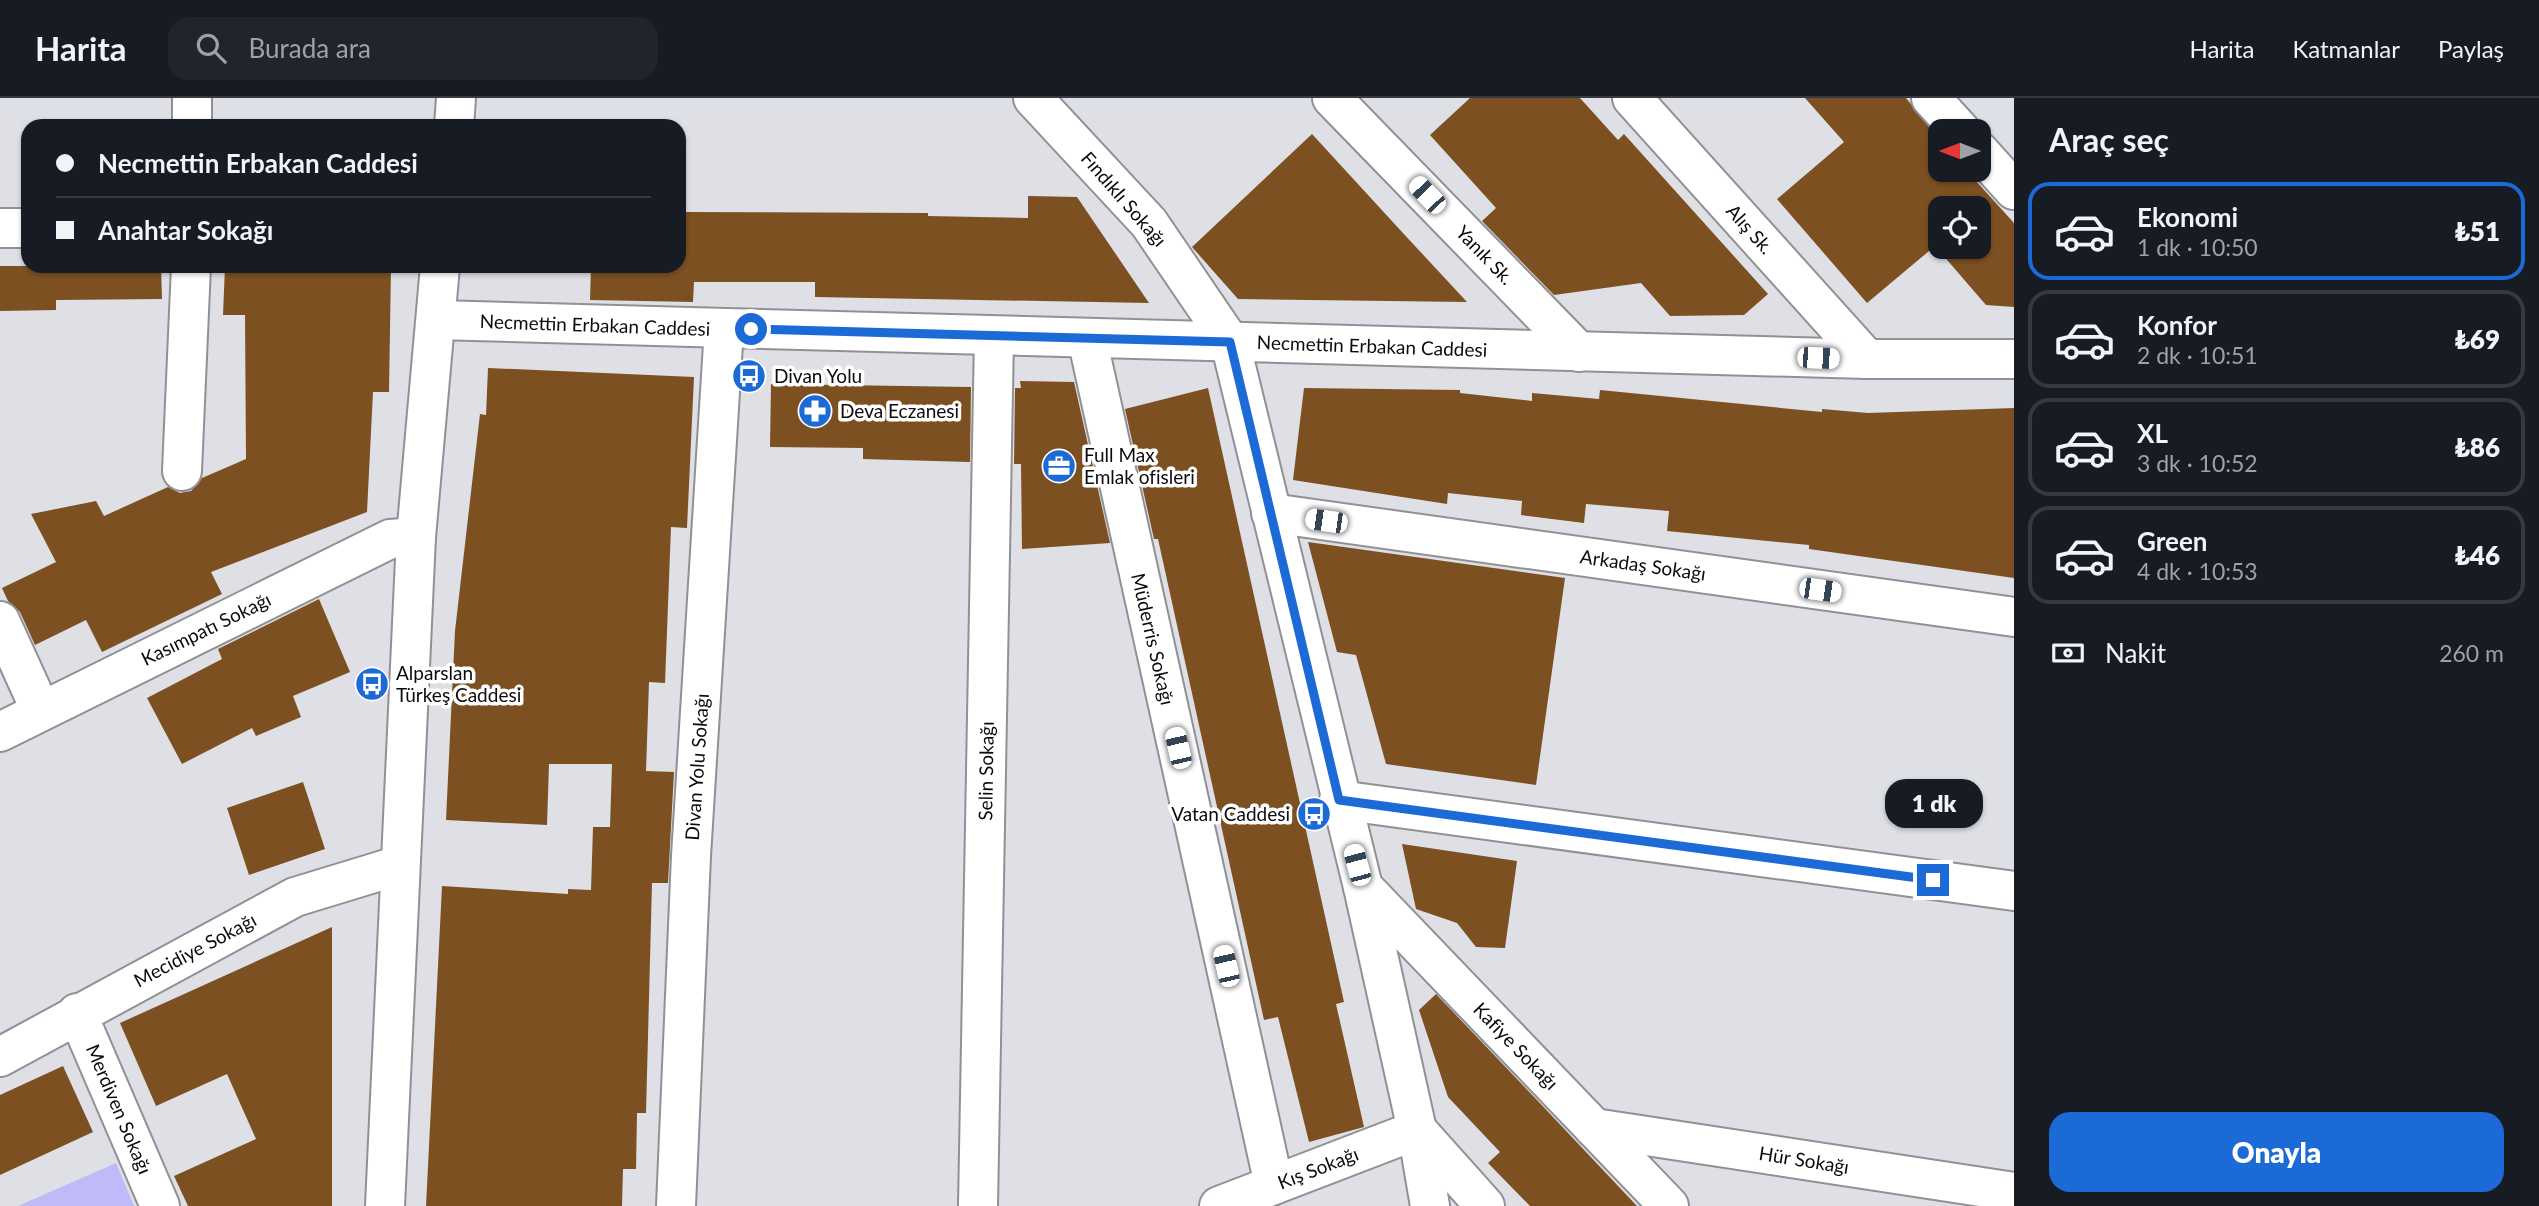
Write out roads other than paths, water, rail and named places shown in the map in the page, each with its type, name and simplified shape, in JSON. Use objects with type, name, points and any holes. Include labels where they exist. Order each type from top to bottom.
[{"type":"street","points":[[192,98],[192,119]]},
{"type":"street","points":[[454,119],[456,98]]},
{"type":"street","name":"Fındıklı Sokağı","points":[[1033,98],[1149,223],[1230,342]]},
{"type":"street","name":"Yanık Sk.","points":[[1332,98],[1579,352]]},
{"type":"street","name":"Alış Sk.","points":[[1632,98],[1867,359]]},
{"type":"street","points":[[1931,98],[1950,119]]},
{"type":"street","points":[[1992,165],[2014,190]]},
{"type":"street","points":[[0,228],[21,228]]},
{"type":"street","points":[[182,471],[191,273]]},
{"type":"street","points":[[385,1206],[416,537],[439,273]]},
{"type":"street","name":"Necmettin Erbakan Caddesi","points":[[436,320],[1579,352],[1867,359],[2014,359]]},
{"type":"street","name":"Divan Yolu Sokağı","points":[[676,1206],[691,856],[724,328]]},
{"type":"street","name":"Selin Sokağı","points":[[978,1206],[994,336]]},
{"type":"street","name":"Müderris Sokağı","points":[[1087,338],[1275,1185]]},
{"type":"street","points":[[1230,342],[1339,800],[1363,887],[1417,1130],[1430,1206]]},
{"type":"street","name":"Arkadaş Sokağı","points":[[1271,513],[2014,618]]},
{"type":"street","name":"Kasımpatı Sokağı","points":[[0,732],[390,538],[416,537]]},
{"type":"street","points":[[0,621],[41,711]]},
{"type":"street","points":[[1339,800],[2014,891]]},
{"type":"street","name":"Mecidiye Sokağı","points":[[0,1057],[295,897],[400,865]]},
{"type":"street","name":"Kafiye Sokağı","points":[[1363,887],[1669,1206]]},
{"type":"street","name":"Merdiven Sokağı","points":[[77,1013],[160,1206]]},
{"type":"street","name":"Hür Sokağı","points":[[1594,1128],[2014,1192]]},
{"type":"street","points":[[1417,1130],[1485,1206]]},
{"type":"street","name":"Kış Sokağı","points":[[1219,1206],[1417,1130]]},
{"type":"place","name":"Divan Yolu","points":[[749,376]]},
{"type":"place","name":"Deva Eczanesi","points":[[815,411]]},
{"type":"place","name":"Full Max Emlak ofisleri","points":[[1059,466]]},
{"type":"place","name":"Alparslan Türkeş Caddesi","points":[[372,684]]},
{"type":"place","name":"Vatan Caddesi","points":[[1314,814]]}]
